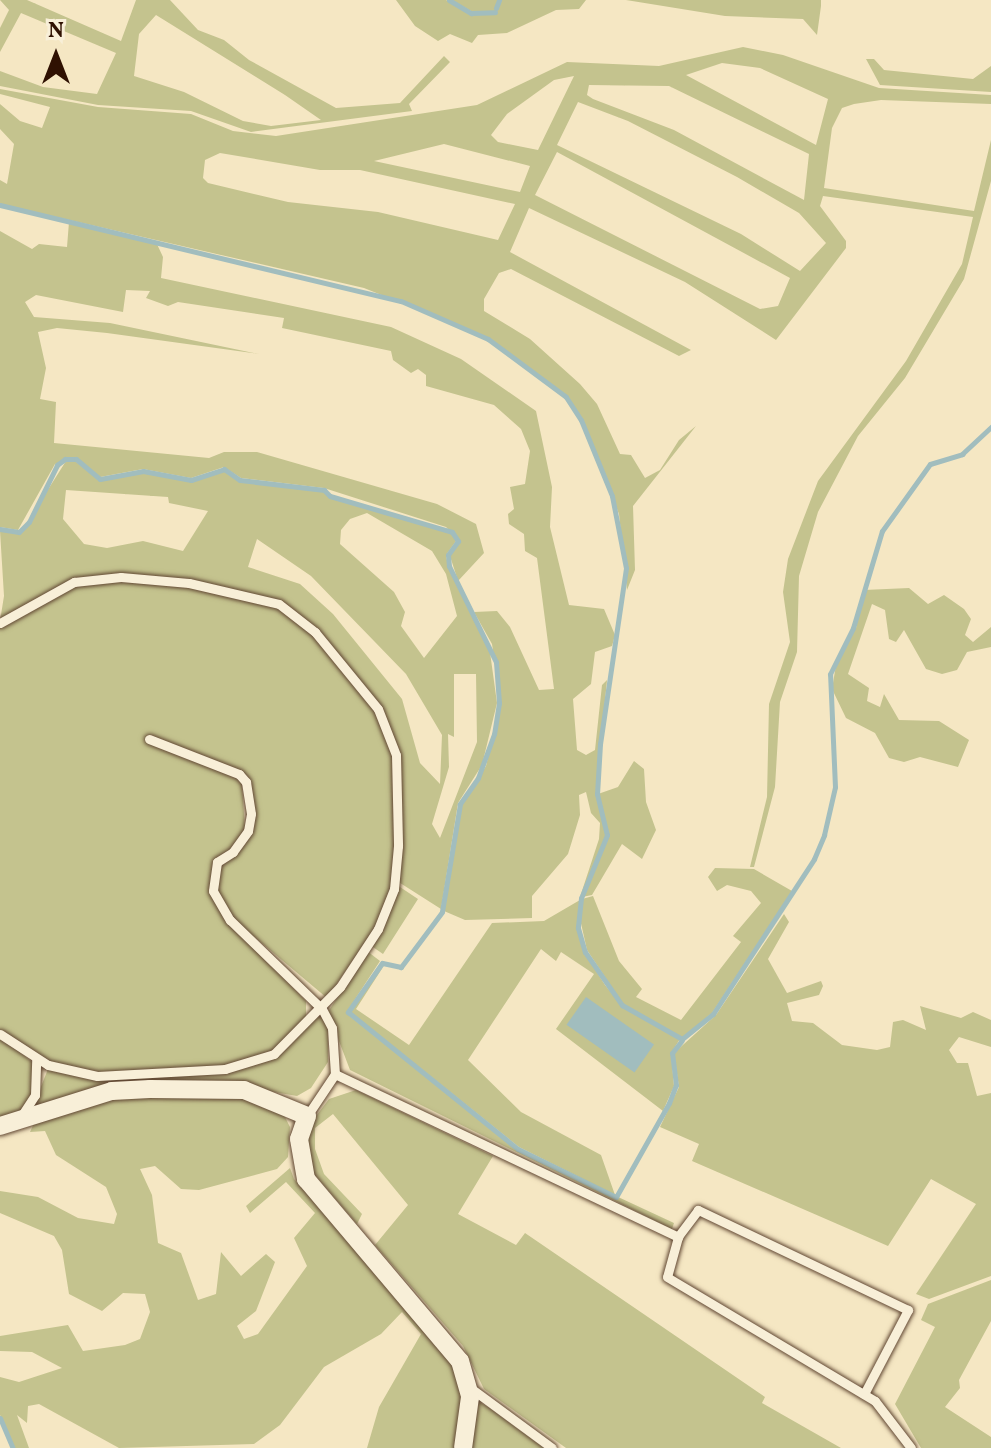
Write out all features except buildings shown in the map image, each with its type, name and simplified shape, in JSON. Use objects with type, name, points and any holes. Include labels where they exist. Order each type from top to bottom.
[{"type":"street","points":[[8,1124],[112,1091],[150,1089],[244,1090],[307,1116],[299,1139],[306,1179],[451,1346],[469,1386],[463,1448]]},
{"type":"lane","points":[[0,623],[74,582],[121,577],[189,583],[279,604],[315,632],[378,709],[396,755],[398,846],[389,910],[322,1009],[274,1054],[225,1069],[97,1076],[36,1060],[0,1034]]},
{"type":"lane","points":[[149,739],[239,774],[246,782],[248,831],[233,852],[217,862],[213,891],[230,920],[322,1009],[336,1046],[335,1074],[307,1116]]},
{"type":"lane","points":[[8,1124],[35,1095],[36,1060]]},
{"type":"lane","points":[[335,1074],[678,1237]]},
{"type":"lane","points":[[864,1394],[907,1316],[902,1304],[698,1210],[678,1237],[666,1269],[674,1282],[864,1394],[911,1448]]},
{"type":"lane","points":[[469,1386],[552,1448]]},
{"type":"shaded area","points":[[0,0],[27,0],[121,41],[136,0],[170,0],[198,30],[224,40],[249,60],[336,108],[400,103],[444,56],[450,62],[409,104],[412,111],[251,132],[191,111],[98,105],[0,86],[0,71],[43,87],[97,94],[116,53],[21,13],[0,52],[0,28],[9,10]],"holes":[[[156,15],[321,120],[271,126],[243,121],[184,92],[134,76],[139,34]]]},
{"type":"shaded area","points":[[396,0],[446,0],[471,14],[495,11],[471,11],[452,0],[497,0],[497,8],[500,0],[586,0],[579,9],[556,10],[507,33],[478,35],[472,43],[450,34],[438,41],[415,26]]},
{"type":"shaded area","points":[[626,0],[821,0],[821,6],[817,35],[803,19],[725,16]]},
{"type":"shaded area","points":[[743,47],[783,55],[879,88],[991,95],[991,104],[881,100],[854,104],[842,108],[832,128],[824,188],[974,211],[991,140],[991,181],[964,279],[905,378],[858,436],[818,512],[799,576],[797,652],[780,702],[775,787],[754,867],[750,867],[767,797],[769,704],[790,642],[783,592],[788,559],[818,481],[906,361],[962,264],[973,217],[823,196],[820,206],[846,241],[846,248],[776,340],[685,282],[529,208],[510,252],[691,350],[679,356],[511,269],[499,273],[484,299],[484,311],[530,339],[580,384],[597,404],[620,454],[631,455],[645,478],[660,470],[679,440],[696,426],[633,506],[635,570],[627,590],[619,514],[582,420],[566,396],[489,338],[364,288],[0,204],[0,180],[7,184],[14,144],[0,129],[0,104],[20,121],[42,128],[50,107],[0,94],[0,89],[98,107],[191,114],[233,131],[276,136],[477,105],[567,62],[659,66]],"holes":[[[722,63],[760,68],[828,99],[816,145],[686,75]],[[574,76],[538,150],[498,142],[491,135],[507,114],[554,80]],[[589,85],[669,86],[809,154],[804,200],[674,130],[587,95]],[[578,102],[628,121],[737,177],[799,213],[826,243],[800,271],[741,234],[557,145]],[[444,144],[530,166],[520,192],[374,161]],[[557,152],[790,278],[778,306],[760,309],[535,195]],[[220,153],[320,170],[360,170],[515,204],[498,240],[378,212],[288,202],[208,183],[203,178],[205,160]]]},
{"type":"shaded area","points":[[866,59],[874,59],[884,70],[973,79],[991,66],[991,92],[880,85]]},
{"type":"shaded area","points":[[69,222],[156,242],[163,257],[161,278],[391,327],[461,359],[536,411],[552,487],[550,527],[569,605],[604,609],[615,635],[612,646],[595,652],[591,684],[573,699],[577,750],[586,755],[595,750],[602,685],[607,680],[596,794],[607,835],[580,897],[599,839],[600,823],[591,813],[586,792],[579,795],[580,815],[568,854],[532,896],[532,918],[465,920],[444,911],[462,805],[486,766],[501,703],[492,644],[474,612],[497,611],[510,627],[539,690],[554,689],[537,558],[525,551],[524,534],[509,524],[508,514],[514,509],[510,487],[525,484],[530,451],[521,429],[494,405],[426,386],[426,375],[418,369],[411,373],[393,360],[391,351],[282,328],[284,318],[178,302],[168,306],[146,298],[150,291],[126,290],[123,312],[36,295],[25,302],[34,317],[110,323],[259,354],[57,328],[38,332],[46,368],[40,399],[56,402],[54,443],[209,458],[224,452],[257,452],[437,504],[476,524],[484,553],[458,581],[450,556],[460,541],[446,527],[324,488],[241,478],[224,467],[191,478],[143,469],[100,477],[77,458],[55,464],[18,530],[0,527],[0,231],[32,249],[39,244],[67,247]]},
{"type":"shaded area","points":[[66,461],[75,461],[100,481],[143,473],[191,482],[224,471],[240,482],[323,492],[451,533],[456,541],[446,555],[448,566],[489,645],[497,703],[482,765],[458,803],[441,909],[397,881],[397,754],[362,684],[280,603],[189,581],[73,580],[0,621],[4,596],[0,531],[20,534]],"holes":[[[66,490],[168,497],[169,503],[208,511],[183,551],[143,541],[107,548],[84,544],[63,519]],[[367,513],[432,551],[446,574],[457,616],[424,658],[401,626],[405,612],[394,592],[340,544],[341,530],[350,519]],[[257,539],[311,576],[406,674],[442,735],[440,784],[420,763],[402,699],[333,614],[300,584],[248,567]],[[454,674],[476,674],[477,742],[440,838],[432,824],[449,767],[448,734],[454,737]]]},
{"type":"shaded area","points":[[121,579],[188,585],[278,606],[314,633],[360,686],[377,710],[394,755],[396,846],[387,910],[327,998],[232,918],[216,890],[220,864],[235,854],[251,832],[255,815],[248,781],[241,771],[150,736],[148,742],[236,776],[242,784],[245,829],[231,849],[214,859],[210,892],[227,922],[306,1001],[306,1020],[273,1052],[225,1067],[133,1075],[73,1070],[28,1053],[0,1031],[0,625],[74,584]]},
{"type":"shaded area","points":[[909,588],[928,604],[944,595],[964,609],[971,619],[965,635],[973,642],[991,627],[991,647],[967,652],[957,670],[942,674],[926,669],[904,630],[896,642],[889,639],[885,610],[872,604],[848,674],[869,688],[867,701],[880,707],[884,694],[899,720],[939,721],[969,740],[958,767],[920,757],[904,762],[889,758],[875,733],[846,718],[832,689],[837,659],[856,628],[864,590]]},
{"type":"shaded area","points":[[634,761],[644,769],[646,802],[656,830],[642,859],[622,844],[592,895],[582,897],[608,835],[598,794],[618,787]]},
{"type":"shaded area","points":[[715,868],[754,869],[792,891],[712,1013],[682,1038],[623,1004],[587,950],[578,910],[582,899],[593,896],[619,961],[642,989],[636,997],[681,1020],[741,942],[733,936],[761,903],[751,891],[727,885],[717,891],[708,877]]},
{"type":"shaded area","points":[[397,885],[418,899],[383,954],[370,945],[391,910]]},
{"type":"shaded area","points":[[580,900],[577,928],[584,952],[605,985],[622,1006],[680,1039],[671,1053],[674,1086],[663,1111],[556,1029],[594,974],[561,952],[556,961],[541,949],[468,1060],[521,1112],[601,1155],[615,1195],[519,1147],[349,1011],[385,964],[356,1009],[409,1045],[492,923],[544,921]]},
{"type":"shaded area","points":[[784,914],[789,922],[768,959],[787,993],[821,981],[823,986],[819,995],[787,1003],[792,1021],[813,1023],[842,1045],[877,1050],[890,1047],[893,1022],[903,1020],[926,1030],[920,1006],[961,1018],[973,1012],[991,1020],[991,1047],[959,1037],[949,1050],[957,1063],[968,1063],[977,1096],[991,1093],[991,1276],[929,1299],[916,1294],[976,1204],[931,1179],[888,1246],[692,1161],[699,1144],[660,1127],[679,1087],[674,1053],[716,1015]]},
{"type":"shaded area","points":[[367,951],[380,961],[346,1013],[517,1150],[674,1223],[672,1229],[350,1070],[328,1012]]},
{"type":"shaded area","points":[[321,1014],[328,1027],[328,1062],[311,1088],[297,1096],[217,1082],[31,1112],[48,1069],[133,1078],[227,1071],[274,1057]]},
{"type":"shaded area","points":[[0,1036],[32,1062],[33,1090],[22,1110],[0,1120]]},
{"type":"shaded area","points":[[356,1090],[493,1156],[458,1214],[516,1245],[525,1233],[765,1397],[762,1403],[841,1448],[566,1448],[484,1389],[463,1346],[375,1245],[408,1205],[333,1114],[315,1128],[315,1149],[324,1174],[362,1214],[357,1224],[309,1168],[307,1128],[329,1099]]},
{"type":"shaded area","points":[[245,1095],[283,1113],[290,1127],[288,1157],[277,1169],[199,1190],[181,1189],[155,1166],[140,1169],[152,1195],[158,1243],[181,1253],[198,1300],[216,1294],[221,1252],[241,1276],[266,1254],[275,1262],[256,1311],[237,1326],[244,1339],[258,1334],[307,1266],[294,1238],[315,1213],[286,1182],[250,1213],[246,1206],[290,1168],[294,1179],[455,1360],[465,1381],[459,1448],[367,1448],[379,1407],[421,1334],[402,1312],[381,1334],[324,1367],[280,1425],[254,1444],[119,1448],[39,1404],[28,1406],[27,1423],[17,1415],[29,1448],[15,1448],[0,1415],[0,1377],[19,1382],[62,1368],[32,1352],[0,1351],[0,1336],[68,1325],[83,1351],[125,1345],[140,1339],[150,1312],[145,1294],[123,1293],[102,1311],[69,1294],[62,1250],[54,1236],[0,1213],[0,1191],[38,1197],[78,1218],[114,1224],[117,1214],[106,1187],[56,1155],[45,1131],[30,1132],[36,1119],[111,1096]]},
{"type":"shaded area","points":[[991,1280],[991,1321],[959,1380],[960,1388],[945,1407],[991,1437],[991,1448],[921,1448],[895,1404],[935,1327],[921,1320],[928,1304]]},
{"type":"shaded area","points":[[479,1402],[488,1407],[544,1448],[470,1448]]},
{"type":"water","points":[[586,997],[654,1045],[634,1072],[566,1025]]},
{"type":"waterway","points":[[449,0],[471,13],[495,12]]},
{"type":"waterway","points":[[496,8],[499,0]]},
{"type":"waterway","points":[[0,205],[401,301],[488,339],[566,397],[581,420],[612,496],[626,568],[600,744],[597,794],[607,835],[581,898],[578,928],[585,952],[622,1005],[682,1039],[713,1014],[814,859],[824,835],[835,787],[830,674],[853,628],[882,531],[930,464],[962,454],[991,427]]},
{"type":"waterway","points":[[0,529],[19,532],[29,522],[57,465],[65,459],[76,459],[100,479],[143,471],[191,480],[224,469],[240,480],[324,490],[330,496],[452,532],[458,541],[448,555],[449,566],[496,662],[499,703],[494,734],[478,778],[460,804],[442,912],[401,967],[382,963],[348,1012],[518,1149],[616,1197],[669,1103],[676,1085],[672,1053],[682,1040]]},
{"type":"waterway","points":[[0,1418],[13,1448]]}]
